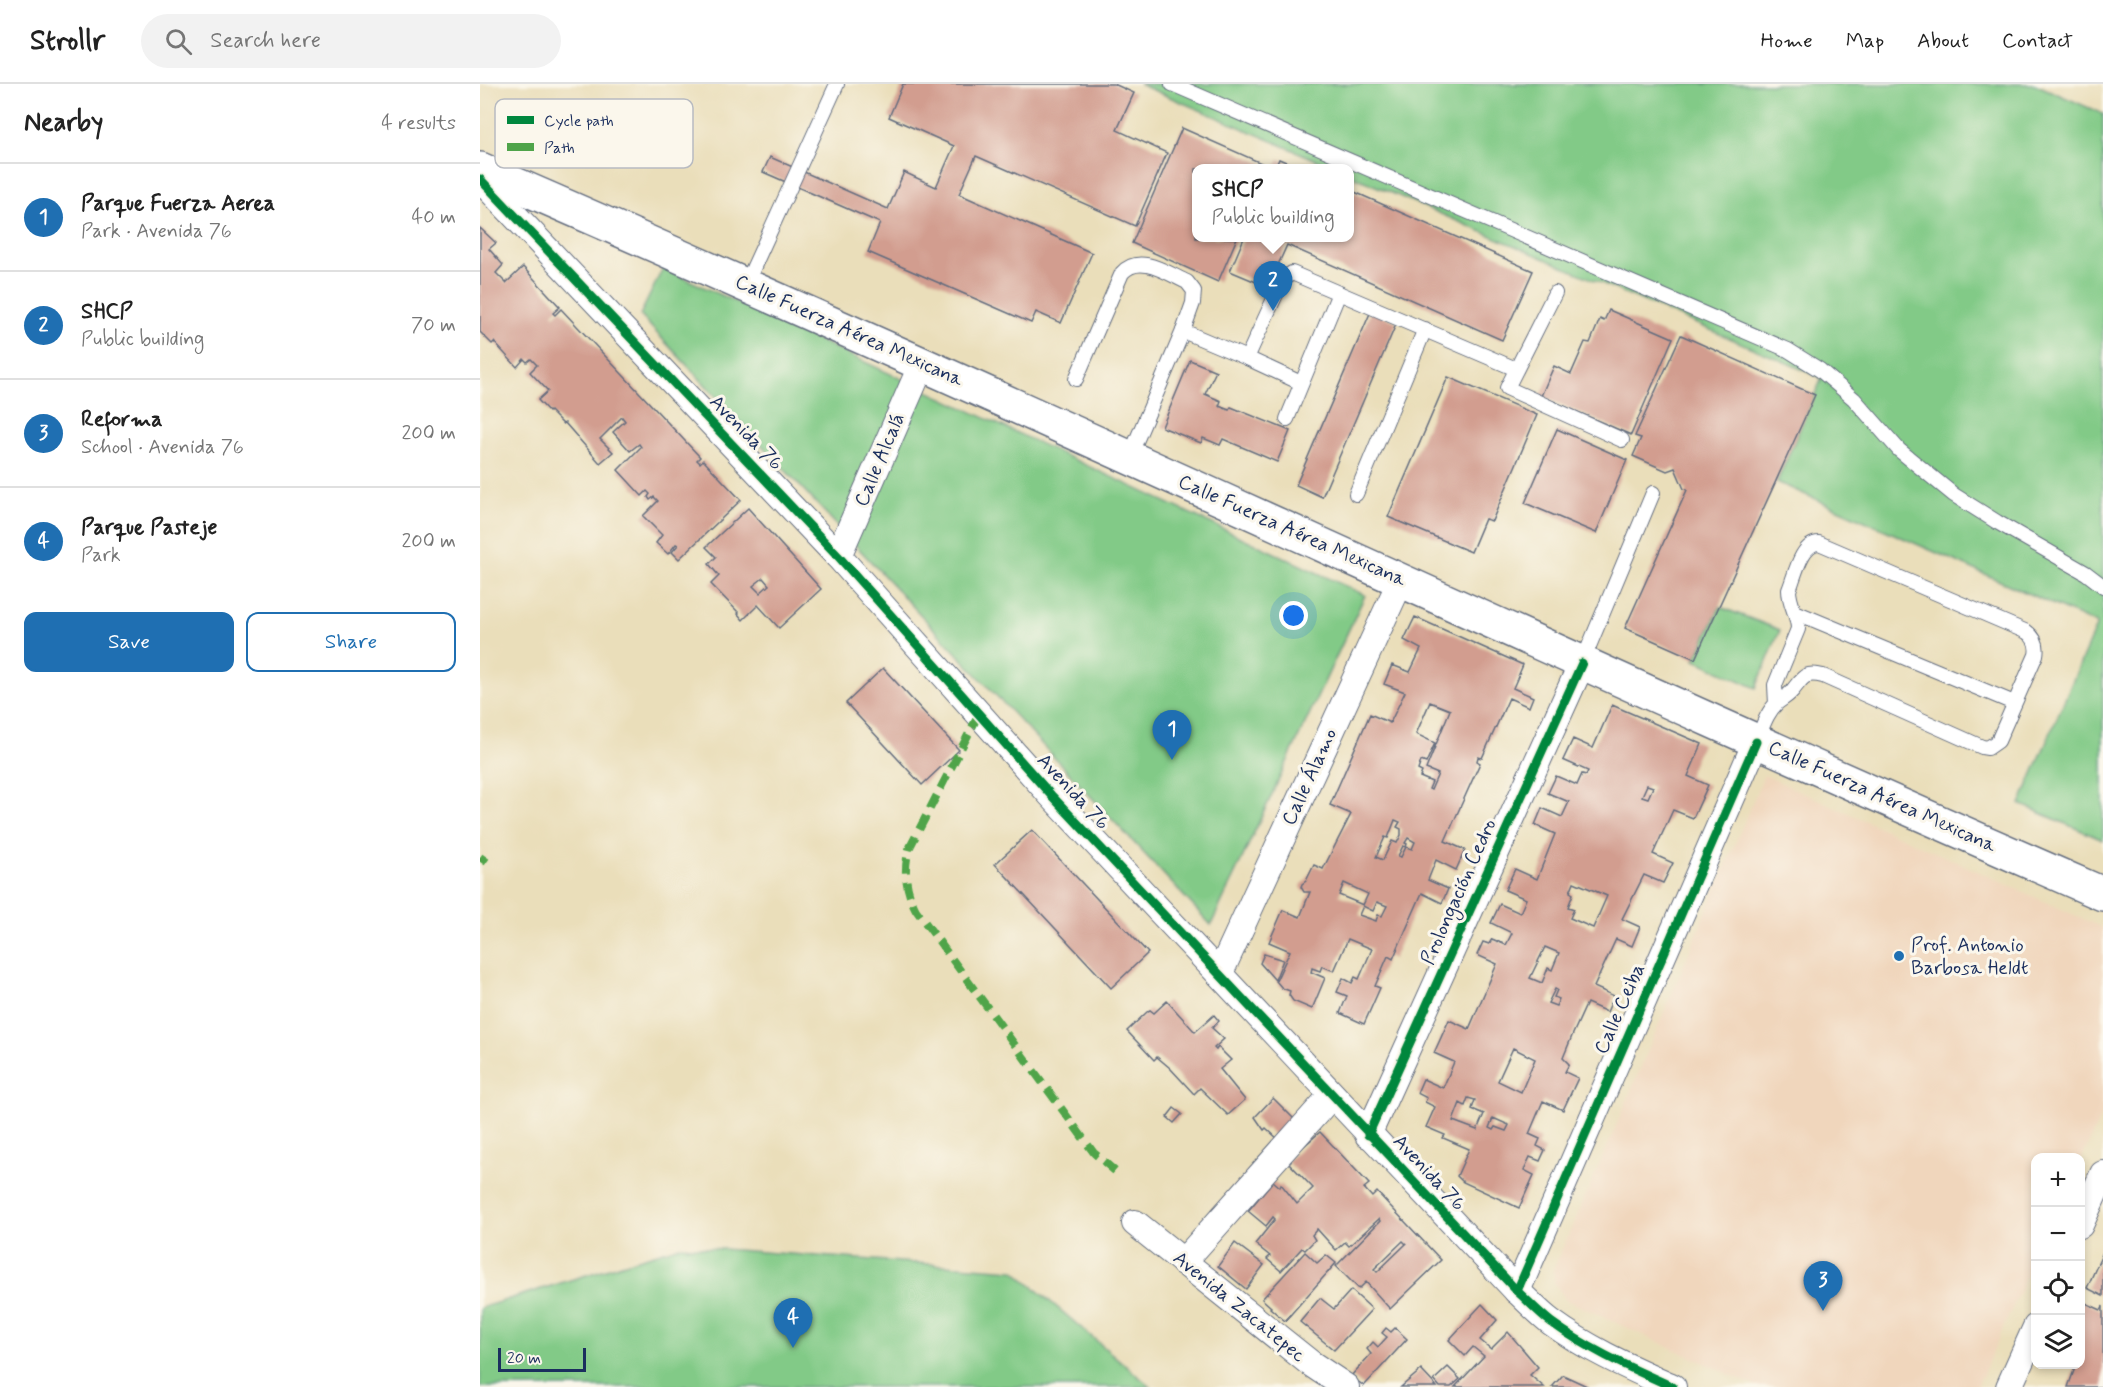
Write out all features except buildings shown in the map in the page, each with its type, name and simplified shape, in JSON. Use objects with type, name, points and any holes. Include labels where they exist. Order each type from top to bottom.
[{"type":"main road","name":"Calle Fuerza Aérea Mexicana","points":[[480,169],[746,284],[1756,742],[2103,894]]},
{"type":"street","name":"Avenida 76","points":[[480,179],[838,556],[1051,795],[1517,1291],[1549,1321],[1579,1341],[1614,1361],[1673,1387]]},
{"type":"street","name":"Calle Alcalá","points":[[838,556],[922,364]]},
{"type":"street","name":"Calle Álamo","points":[[1220,974],[1401,580]]},
{"type":"street","name":"Prolongación Cedro","points":[[1368,1135],[1582,663]]},
{"type":"street","name":"Calle Ceiba","points":[[1517,1291],[1756,742]]},
{"type":"street","points":[[1183,1262],[1332,1095]]},
{"type":"street","points":[[2085,1214],[2103,1174]]},
{"type":"street","name":"Avenida Zacatepec","points":[[1135,1224],[1310,1363],[1346,1387]]},
{"type":"street","points":[[2009,1387],[2031,1338]]},
{"type":"lane","points":[[746,284],[837,84]]},
{"type":"lane","points":[[1172,84],[1788,350],[1820,370],[1854,399],[1899,450],[1954,495],[2103,585]]},
{"type":"lane","points":[[1076,378],[1122,273],[1132,265],[1144,263],[1191,285],[1194,291],[1193,303],[1130,458]]},
{"type":"lane","points":[[1247,358],[1283,279],[1292,273],[1516,369]]},
{"type":"lane","points":[[1287,419],[1339,293]]},
{"type":"lane","points":[[1555,293],[1507,388],[1622,440]]},
{"type":"lane","points":[[1356,494],[1425,329]]},
{"type":"lane","points":[[1183,331],[1301,383]]},
{"type":"lane","points":[[1582,663],[1653,493]]},
{"type":"lane","points":[[1756,742],[1776,704],[1791,693],[1806,675],[1814,674],[1988,748],[1998,741],[2036,655],[2037,645],[2032,635],[1819,543],[1814,543],[1806,549],[1789,590],[1798,630],[1775,685],[1776,704]]},
{"type":"lane","points":[[1795,612],[2014,703]]},
{"type":"shaded area","points":[[1764,775],[2103,928],[2103,1112],[2084,1153],[2031,1153],[2031,1266],[1977,1387],[1757,1387],[1566,1300],[1555,1284],[1553,1270]]},
{"type":"green space","points":[[1139,84],[2035,84],[2103,114],[2103,840],[2020,804],[2097,624],[1777,482],[1822,378],[1354,177],[1354,164],[1326,164]]},
{"type":"green space","points":[[663,268],[1365,595],[1211,925],[640,315]]},
{"type":"green space","points":[[1720,607],[1780,630],[1756,688],[1695,660]]},
{"type":"green space","points":[[680,1246],[1013,1270],[1151,1387],[480,1387],[480,1308]]},
{"type":"marked path","points":[[979,714],[909,849],[906,881],[910,896],[916,910],[1094,1153],[1116,1172]]},
{"type":"marked path","points":[[480,857],[487,862]]},
{"type":"cycle path","points":[[480,179],[838,556],[1051,795],[1517,1291],[1565,1332],[1610,1358],[1673,1387]]},
{"type":"cycle path","points":[[1368,1135],[1582,663]]},
{"type":"cycle path","points":[[1517,1291],[1756,742]]},
{"type":"place","name":"SHCP","points":[[1273,311]]},
{"type":"place","name":"Parque Fuerza Aerea","points":[[1172,760]]},
{"type":"place","name":"Prof. Antonio Barbosa Heldt","points":[[1899,956]]},
{"type":"place","name":"Reforma","points":[[1823,1311]]},
{"type":"place","name":"Parque Pasteje","points":[[793,1348]]}]
